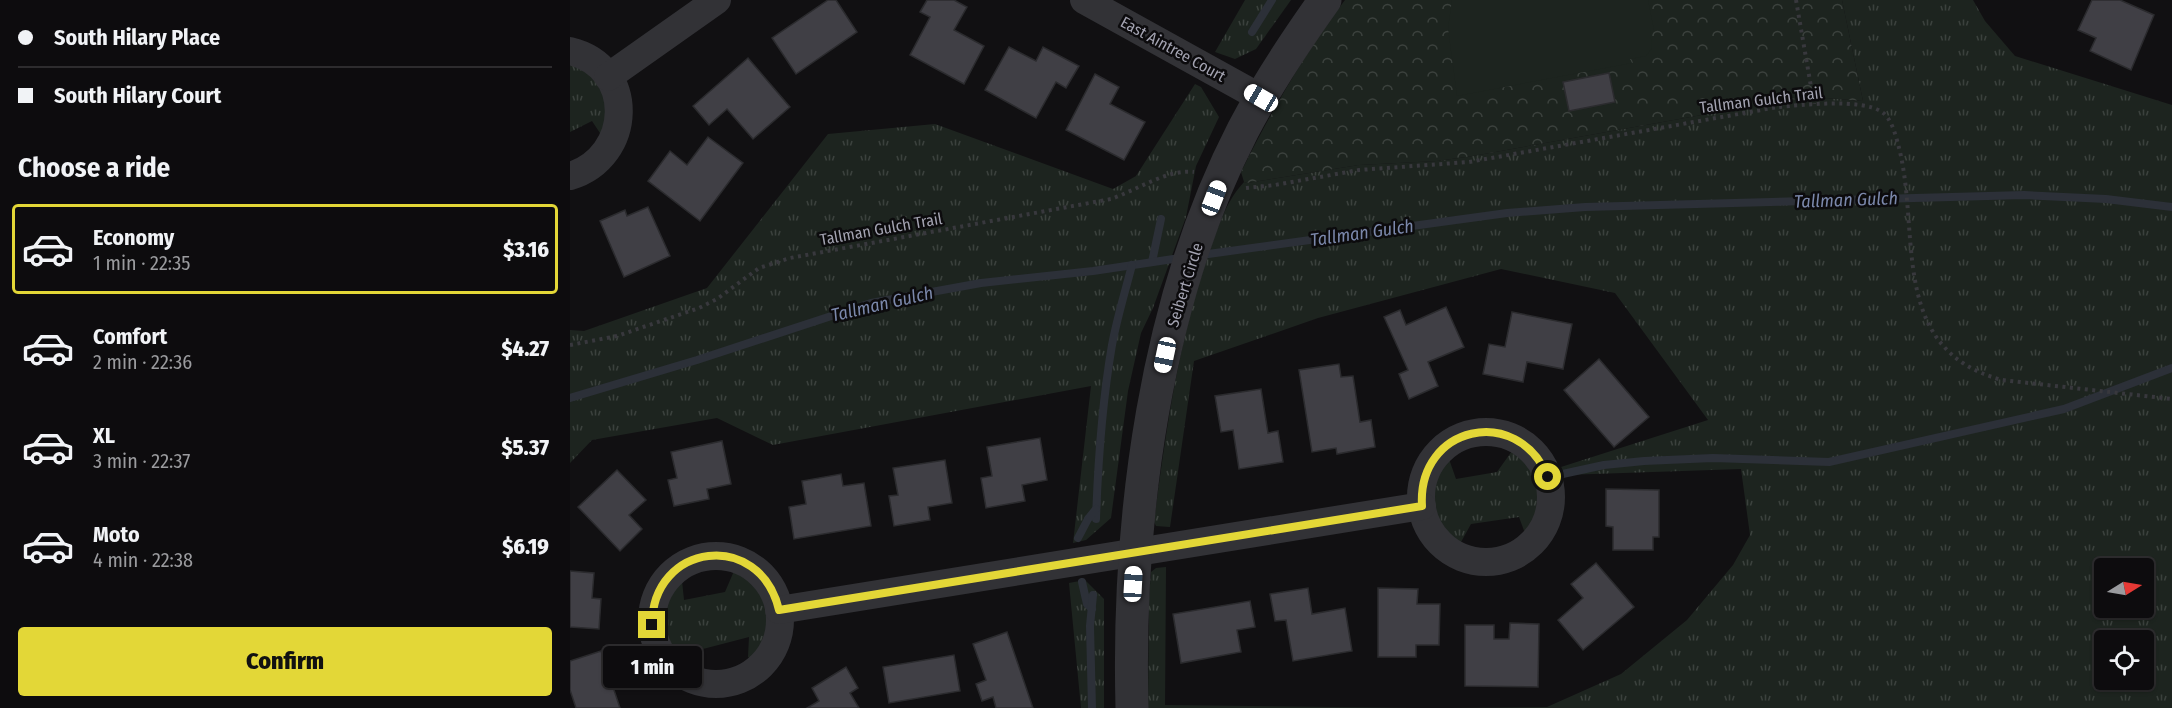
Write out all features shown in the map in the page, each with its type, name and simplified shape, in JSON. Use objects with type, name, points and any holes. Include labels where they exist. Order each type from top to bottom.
[{"type":"street","points":[[608,77],[717,0]]},
{"type":"street","name":"East Aintree Court","points":[[1084,0],[1261,98]]},
{"type":"street","name":"Seibert Circle","points":[[1132,708],[1135,553],[1143,482],[1154,410],[1180,296],[1207,214],[1228,163],[1261,98],[1295,42],[1325,0]]},
{"type":"street","points":[[570,51],[593,62],[608,77],[619,105],[618,126],[611,146],[598,162],[581,173],[570,176]]},
{"type":"street","points":[[1478,432],[1503,434],[1526,446],[1543,465],[1551,490],[1549,515],[1541,533],[1511,558],[1491,562],[1463,558],[1446,548],[1438,541],[1428,525],[1422,506],[1424,480],[1435,458],[1454,441],[1478,432]]},
{"type":"street","points":[[779,610],[1422,506]]},
{"type":"street","points":[[714,555],[734,558],[761,573],[773,590],[779,610],[780,629],[769,656],[763,664],[739,680],[719,684],[691,679],[674,669],[661,654],[652,625],[657,594],[668,577],[693,559],[714,555]]},
{"type":"path","points":[[1796,0],[1815,104]]},
{"type":"path","name":"Tallman Gulch Trail","points":[[1242,187],[1250,189],[1359,170],[1469,162],[1745,112],[1815,104],[1842,104],[1879,110],[1886,115],[1890,123],[1899,150],[1918,298],[1928,325],[1953,354],[1989,376],[2019,383],[2172,399]]},
{"type":"path","name":"Tallman Gulch Trail","points":[[570,345],[617,336],[699,308],[717,299],[759,268],[790,258],[1111,199],[1168,175],[1182,171],[1197,172]]},
{"type":"green space","points":[[1245,0],[1291,0],[1256,49],[1235,59],[1215,52]]},
{"type":"green space","points":[[1345,0],[1842,0],[1863,101],[1825,98],[1785,100],[1473,156],[1437,161],[1359,165],[1244,182],[1241,172],[1276,105],[1302,62]]},
{"type":"green space","points":[[1452,0],[1648,0],[1654,30],[1650,30],[1652,48],[1646,56],[1630,59],[1632,63],[1457,96],[1448,28]]},
{"type":"green space","points":[[1842,0],[1973,0],[1985,21],[2015,56],[2172,105],[2172,708],[1450,708],[1547,707],[1621,674],[1687,620],[1733,565],[1750,535],[1741,469],[1564,475],[1561,467],[1708,420],[1615,293],[1501,269],[1318,318],[1194,361],[1170,527],[1156,526],[1154,522],[1168,421],[1189,321],[1226,208],[1244,182],[1359,165],[1437,161],[1473,156],[1785,100],[1825,98],[1863,101]]},
{"type":"green space","points":[[570,59],[588,66],[609,106],[602,136],[592,121],[570,132]]},
{"type":"green space","points":[[1195,84],[1201,87],[1219,117],[1196,166],[1186,217],[1153,308],[1141,333],[1128,391],[1111,518],[1086,540],[1073,543],[1091,386],[773,445],[717,418],[592,440],[570,463],[570,330],[584,331],[707,288],[828,134],[935,124],[1113,189],[1136,176]]},
{"type":"green space","points":[[1512,451],[1528,460],[1538,476],[1541,506],[1535,523],[1526,536],[1519,517],[1471,524],[1461,542],[1453,541],[1439,523],[1431,500],[1433,477],[1439,467],[1449,459],[1456,479],[1497,472]]},
{"type":"green space","points":[[1166,567],[1165,705],[1416,708],[1148,708],[1151,572],[1156,568]]},
{"type":"green space","points":[[734,571],[743,572],[751,577],[766,595],[771,618],[767,641],[753,659],[748,657],[749,637],[699,650],[693,668],[675,655],[664,636],[662,614],[668,593],[674,585],[682,581],[684,600],[725,592]]},
{"type":"green space","points":[[1085,580],[1104,599],[1104,708],[1081,708],[1069,583]]},
{"type":"building","points":[[828,0],[836,0],[857,32],[796,74],[772,38]]},
{"type":"building","points":[[927,0],[954,0],[967,7],[954,30],[984,46],[964,84],[910,55],[930,17],[920,12]]},
{"type":"building","points":[[2092,0],[2120,0],[2154,15],[2131,70],[2090,51],[2096,38],[2078,30]]},
{"type":"building","points":[[1009,47],[1036,61],[1043,47],[1079,66],[1066,88],[1056,82],[1036,118],[985,90]]},
{"type":"building","points":[[748,58],[790,107],[753,139],[727,109],[709,125],[693,106]]},
{"type":"building","points":[[1609,73],[1615,102],[1569,111],[1563,82]]},
{"type":"building","points":[[1095,74],[1119,87],[1110,104],[1145,122],[1124,160],[1066,130]]},
{"type":"building","points":[[708,137],[743,163],[700,221],[648,181],[670,151],[687,165]]},
{"type":"building","points":[[648,207],[670,256],[624,277],[600,221],[625,210],[627,216]]},
{"type":"building","points":[[1446,307],[1464,347],[1428,362],[1438,386],[1409,399],[1399,374],[1408,370],[1384,317],[1400,310],[1406,325]]},
{"type":"building","points":[[1512,312],[1572,324],[1563,369],[1527,362],[1523,382],[1483,374],[1489,344],[1505,347]]},
{"type":"building","points":[[1599,359],[1649,417],[1614,447],[1564,390]]},
{"type":"building","points":[[1339,364],[1341,377],[1353,376],[1360,422],[1371,420],[1375,447],[1337,454],[1336,448],[1312,452],[1299,370]]},
{"type":"building","points":[[1261,389],[1268,433],[1278,431],[1283,462],[1239,469],[1233,430],[1221,432],[1215,396]]},
{"type":"building","points":[[1040,438],[1047,480],[1022,485],[1025,501],[986,508],[981,478],[992,476],[987,447]]},
{"type":"building","points":[[722,441],[731,484],[707,489],[709,499],[674,506],[668,480],[677,478],[671,452]]},
{"type":"building","points":[[945,460],[952,503],[928,507],[930,520],[894,526],[889,496],[898,495],[893,468]]},
{"type":"building","points":[[617,470],[646,500],[629,515],[642,529],[620,551],[578,507]]},
{"type":"building","points":[[841,474],[843,486],[864,483],[871,526],[794,539],[789,507],[806,504],[802,481]]},
{"type":"building","points":[[1606,489],[1659,490],[1659,537],[1653,537],[1653,550],[1613,550],[1613,527],[1606,526]]},
{"type":"building","points":[[1596,563],[1634,607],[1583,650],[1558,620],[1583,598],[1571,584]]},
{"type":"building","points":[[570,571],[594,573],[592,598],[601,599],[599,629],[570,627]]},
{"type":"building","points":[[1308,588],[1312,614],[1345,608],[1352,651],[1293,661],[1286,620],[1275,621],[1270,594]]},
{"type":"building","points":[[1378,588],[1418,589],[1417,604],[1440,604],[1439,645],[1416,645],[1416,657],[1378,657]]},
{"type":"building","points":[[1250,601],[1255,627],[1237,630],[1241,652],[1181,663],[1173,614]]},
{"type":"building","points":[[1510,623],[1539,624],[1538,687],[1465,686],[1465,625],[1494,625],[1494,639],[1509,639]]},
{"type":"building","points":[[1007,632],[1033,708],[996,708],[993,697],[982,701],[976,684],[986,680],[973,644]]},
{"type":"building","points":[[601,651],[620,708],[576,708],[570,690],[570,661]]},
{"type":"building","points":[[954,655],[960,691],[889,703],[883,667]]},
{"type":"building","points":[[846,667],[858,688],[850,693],[859,708],[807,708],[819,701],[812,688]]},
{"type":"waterway","points":[[1252,32],[1272,0]]},
{"type":"waterway","name":"Tallman Gulch","points":[[1201,255],[1507,213],[1585,207],[2024,195],[2106,199],[2172,207]]},
{"type":"waterway","points":[[1152,262],[1161,219]]},
{"type":"waterway","name":"Tallman Gulch","points":[[570,398],[697,360],[871,303],[981,283],[1093,271],[1180,258]]},
{"type":"waterway","points":[[1096,519],[1101,432],[1112,345],[1132,265]]},
{"type":"waterway","points":[[1558,475],[1604,465],[1644,461],[1713,458],[1829,462],[2064,409],[2172,368]]},
{"type":"waterway","points":[[1078,538],[1096,509]]},
{"type":"waterway","points":[[1082,582],[1087,604],[1092,609]]},
{"type":"waterway","points":[[1092,708],[1090,626],[1093,595]]},
{"type":"route","points":[[652,625],[657,594],[668,577],[693,559],[714,555],[743,561],[761,573],[773,590],[779,610],[1422,506],[1421,494],[1424,480],[1435,458],[1443,448],[1454,441],[1478,432],[1503,434],[1516,439],[1536,455],[1548,477]]}]
